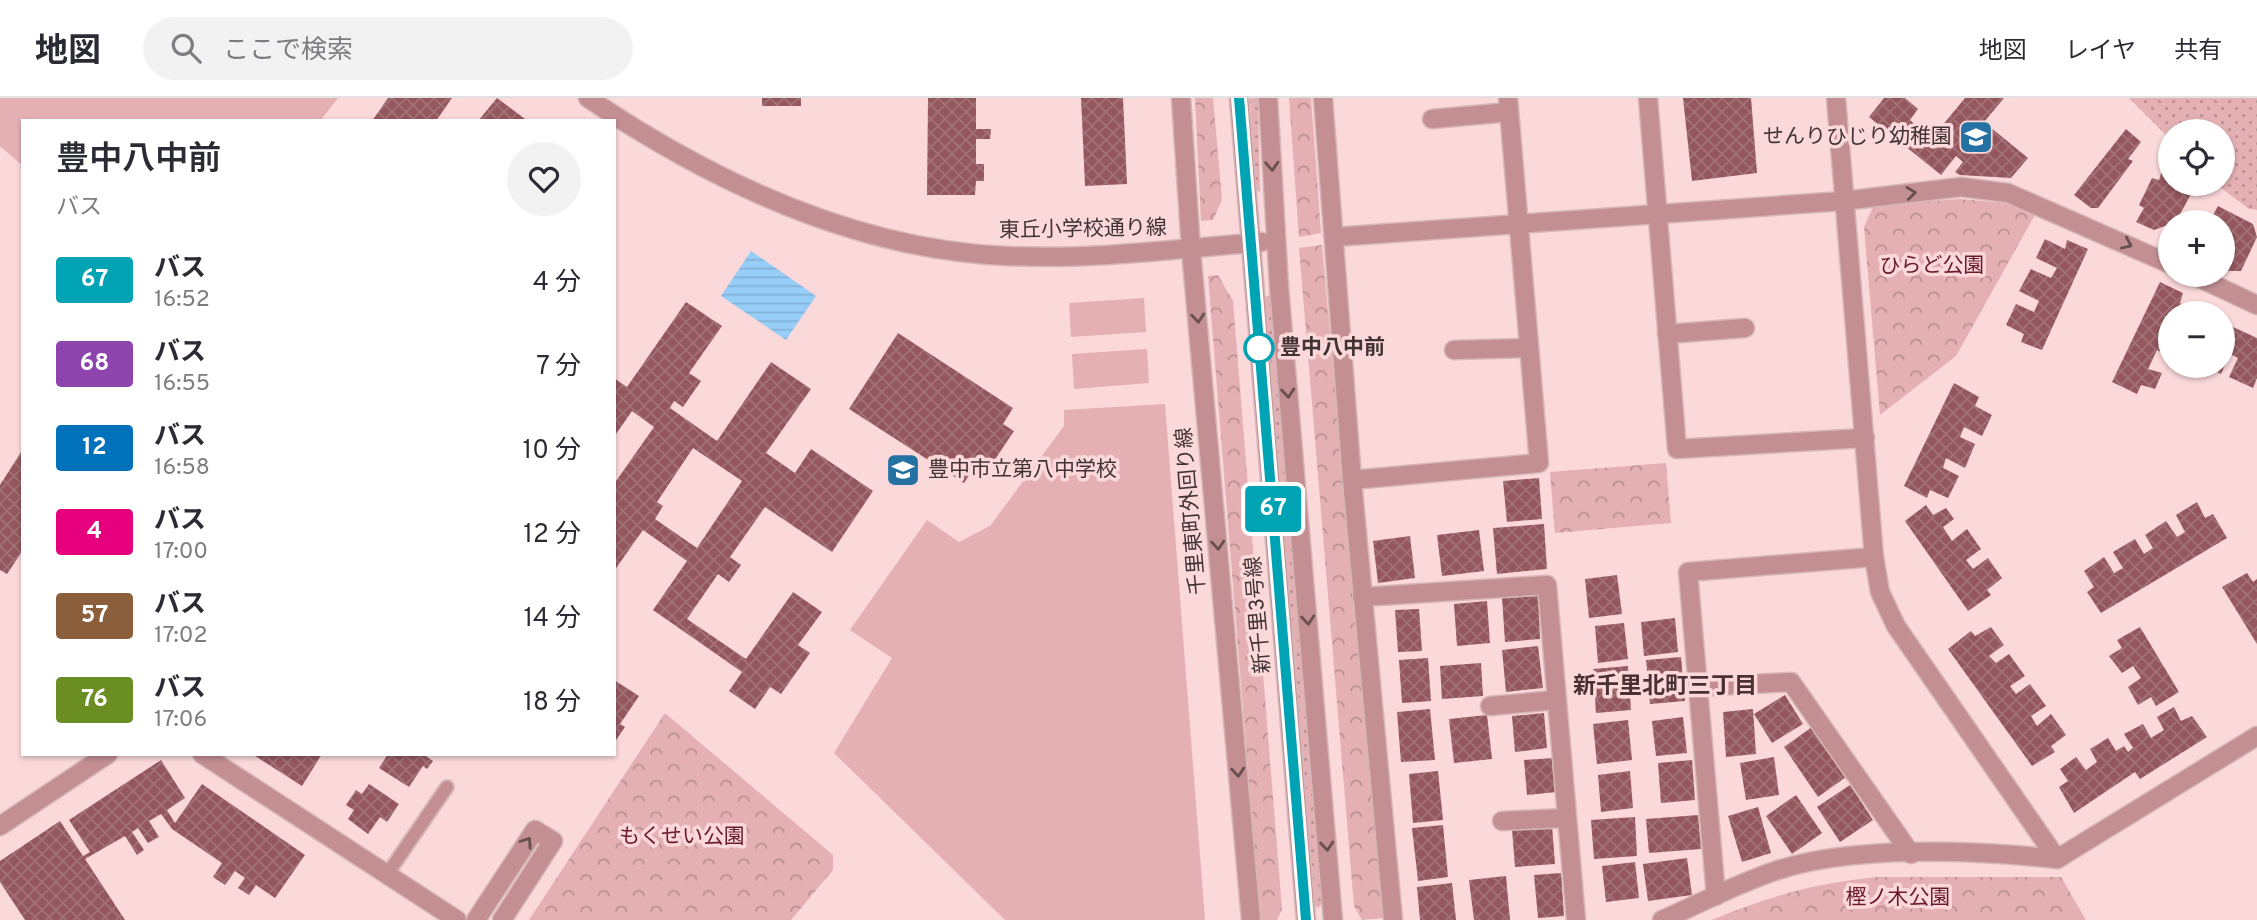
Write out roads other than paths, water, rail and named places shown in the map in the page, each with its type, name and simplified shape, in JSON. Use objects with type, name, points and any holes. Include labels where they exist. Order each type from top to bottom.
[{"type":"street","name":"東丘小学校通り線","points":[[588,98],[702,168],[758,194],[851,228],[931,246],[1003,256],[1191,250],[1276,241]]},
{"type":"street","name":"千里東町外回り線","points":[[1181,98],[1191,250],[1251,920]]},
{"type":"street","name":"新千里3号線","points":[[1239,98],[1306,920]]},
{"type":"street","points":[[1268,98],[1276,241],[1333,920]]},
{"type":"street","points":[[1323,98],[1352,481],[1392,920]]},
{"type":"street","points":[[1648,98],[1677,449],[1865,438]]},
{"type":"street","points":[[1836,98],[1874,556],[1880,592],[1896,626],[2057,859]]},
{"type":"street","points":[[1352,481],[1539,463],[1508,105],[1432,119]]},
{"type":"street","points":[[1334,237],[1843,201],[1961,187],[2008,193],[2158,259]]},
{"type":"street","points":[[2219,287],[2257,305]]},
{"type":"street","points":[[1667,334],[1745,328]]},
{"type":"street","points":[[1454,349],[1529,348]]},
{"type":"street","points":[[1716,896],[1688,572],[1874,556]]},
{"type":"street","points":[[1362,597],[1546,585],[1576,920]]},
{"type":"street","points":[[1698,687],[1791,682],[1911,854]]},
{"type":"street","points":[[1490,706],[1556,700]]},
{"type":"street","points":[[1662,920],[1775,871],[1857,854],[2023,855],[2057,859],[2257,736]]},
{"type":"street","points":[[0,826],[105,756]]},
{"type":"street","points":[[205,756],[457,920]]},
{"type":"street","points":[[1502,821],[1565,818]]},
{"type":"street","points":[[477,920],[535,830],[553,841],[502,920]]},
{"type":"street","points":[[507,873],[525,885]]},
{"type":"lane","points":[[388,873],[447,787]]},
{"type":"water","points":[[751,251],[816,296],[786,340],[721,296]]},
{"type":"place","name":"せんりひじり幼稚園","points":[[1976,137]]},
{"type":"place","name":"豊中八中前","points":[[1259,348]]},
{"type":"place","name":"豊中市立第八中学校","points":[[903,470]]},
{"type":"district","name":"新千里北町三丁目","points":[[1665,687]]},
{"type":"park label","name":"ひらど公園","points":[[1932,266]]},
{"type":"park label","name":"もくせい公園","points":[[682,837]]},
{"type":"park label","name":"樫ノ木公園","points":[[1898,898]]}]
